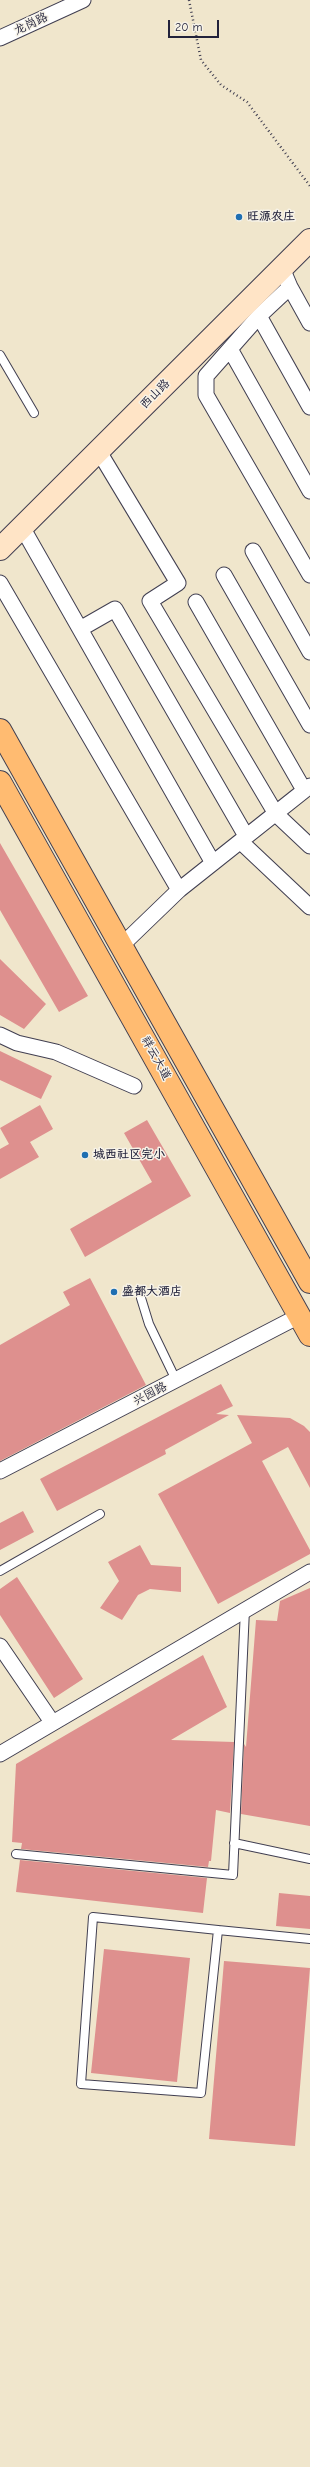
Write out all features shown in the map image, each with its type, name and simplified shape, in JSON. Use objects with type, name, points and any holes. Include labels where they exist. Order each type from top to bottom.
[{"type":"highway","points":[[0,730],[310,1282]]},
{"type":"highway","name":"祥云大道","points":[[0,782],[310,1335]]},
{"type":"street","name":"龙岗路","points":[[0,38],[67,4],[83,0]]},
{"type":"street","name":"西山路","points":[[0,549],[98,450],[286,277],[310,240]]},
{"type":"street","points":[[310,323],[286,277],[259,316],[206,376],[206,395],[310,575]]},
{"type":"street","points":[[259,316],[310,407]]},
{"type":"street","points":[[230,349],[310,491]]},
{"type":"street","points":[[98,450],[178,583],[150,601],[276,814],[310,846]]},
{"type":"street","points":[[22,527],[213,863]]},
{"type":"street","points":[[253,552],[310,652]]},
{"type":"street","points":[[224,575],[310,725]]},
{"type":"street","points":[[0,582],[179,890]]},
{"type":"street","points":[[122,945],[179,890],[307,788],[196,602]]},
{"type":"street","points":[[80,628],[115,609],[244,839],[310,907]]},
{"type":"street","points":[[0,1035],[17,1044],[56,1052],[134,1086]]},
{"type":"street","name":"兴园路","points":[[0,1471],[299,1316]]},
{"type":"street","points":[[0,1754],[245,1608],[310,1572]]},
{"type":"street","points":[[0,1646],[52,1722]]},
{"type":"lane","points":[[0,355],[34,413]]},
{"type":"lane","points":[[141,1298],[149,1324],[176,1380]]},
{"type":"lane","points":[[0,1570],[100,1514]]},
{"type":"lane","points":[[16,1854],[233,1875],[245,1608]]},
{"type":"lane","points":[[234,1843],[310,1859]]},
{"type":"lane","points":[[218,1930],[201,2093],[81,2084],[93,1917],[310,1939]]},
{"type":"path","points":[[189,0],[201,60],[221,85],[247,102],[310,186]]},
{"type":"building","points":[[0,843],[88,996],[59,1012],[0,910]]},
{"type":"building","points":[[0,959],[46,1004],[24,1029],[0,1015]]},
{"type":"building","points":[[0,1051],[52,1076],[41,1099],[0,1080]]},
{"type":"building","points":[[40,1105],[53,1129],[30,1142],[39,1157],[0,1179],[0,1149],[9,1144],[0,1128]]},
{"type":"building","points":[[147,1120],[191,1196],[85,1257],[70,1229],[152,1182],[124,1133]]},
{"type":"building","points":[[90,1278],[146,1385],[0,1461],[0,1345],[70,1305],[63,1292]]},
{"type":"building","points":[[221,1384],[233,1406],[216,1414],[229,1415],[165,1450],[166,1454],[57,1511],[40,1479]]},
{"type":"building","points":[[237,1415],[290,1418],[304,1426],[310,1432],[310,1488],[288,1447],[262,1461],[310,1550],[310,1554],[218,1604],[158,1494],[252,1443]]},
{"type":"building","points":[[23,1511],[34,1532],[0,1550],[0,1523]]},
{"type":"building","points":[[140,1545],[151,1565],[181,1567],[181,1592],[150,1589],[138,1595],[122,1620],[100,1608],[119,1581],[108,1562]]},
{"type":"building","points":[[17,1577],[83,1679],[54,1698],[0,1615],[0,1589]]},
{"type":"building","points":[[310,1588],[310,1826],[241,1814],[244,1744],[246,1747],[256,1620],[277,1621],[280,1601]]},
{"type":"building","points":[[203,1655],[227,1707],[171,1740],[234,1742],[230,1813],[216,1810],[211,1861],[209,1861],[208,1867],[21,1849],[22,1843],[12,1842],[16,1764]]},
{"type":"building","points":[[20,1860],[207,1878],[203,1913],[16,1892]]},
{"type":"building","points":[[279,1893],[310,1896],[310,1929],[276,1926]]},
{"type":"building","points":[[104,1949],[190,1958],[177,2082],[91,2073]]},
{"type":"building","points":[[224,1961],[310,1968],[295,2146],[209,2139]]},
{"type":"place","name":"旺源农庄","points":[[239,217]]},
{"type":"place","name":"城西社区完小","points":[[85,1155]]},
{"type":"place","name":"盛都大酒店","points":[[114,1292]]}]
